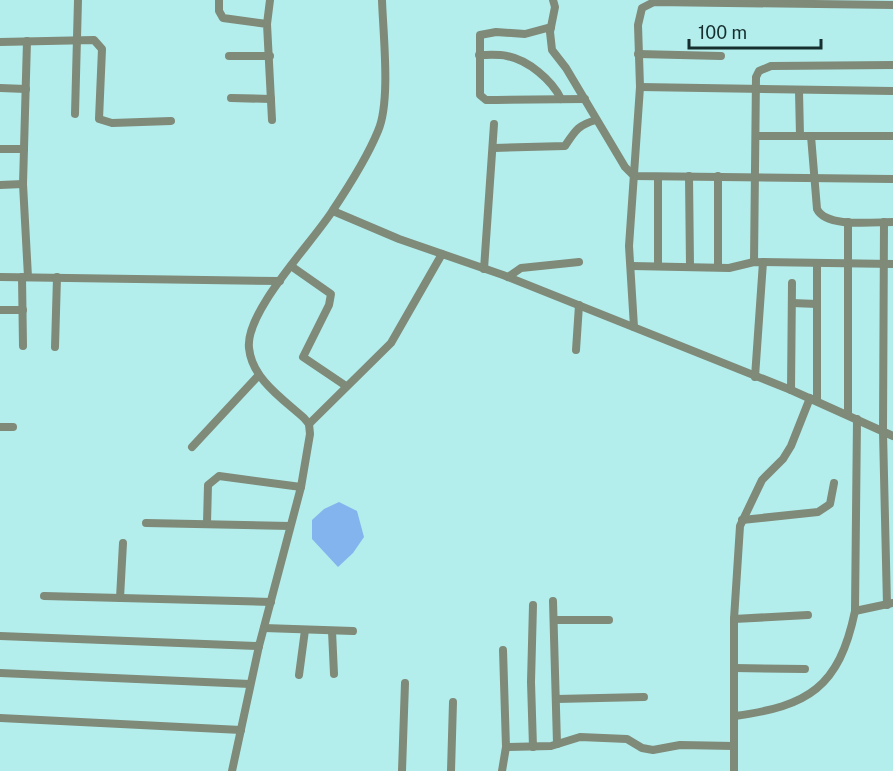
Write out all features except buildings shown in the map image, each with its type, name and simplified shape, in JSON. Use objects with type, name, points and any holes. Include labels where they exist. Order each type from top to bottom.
[{"type":"street","points":[[75,114],[78,0]]},
{"type":"street","points":[[219,0],[219,11],[223,18],[267,24]]},
{"type":"street","points":[[270,0],[267,24],[272,120]]},
{"type":"street","points":[[309,424],[260,375],[253,363],[249,340],[256,319],[280,281],[333,211],[378,132],[383,116],[382,0]]},
{"type":"street","points":[[553,0],[555,16],[550,27],[552,50],[634,176],[893,179]]},
{"type":"street","points":[[634,327],[629,246],[639,87],[638,16],[642,8],[654,2],[893,5]]},
{"type":"street","points":[[550,27],[525,34],[485,32],[478,39],[480,95],[483,98],[585,99]]},
{"type":"street","points":[[0,42],[94,40],[102,49],[99,119],[112,123],[171,121]]},
{"type":"street","points":[[23,346],[25,277],[23,184],[27,41]]},
{"type":"street","points":[[638,54],[721,56]]},
{"type":"street","points":[[479,55],[503,55],[515,58],[545,78],[561,99]]},
{"type":"street","points":[[229,56],[270,56]]},
{"type":"street","points":[[755,377],[759,262],[756,89],[759,70],[771,66],[893,65]]},
{"type":"street","points":[[639,87],[893,91]]},
{"type":"street","points":[[0,88],[26,89]]},
{"type":"street","points":[[799,91],[800,136]]},
{"type":"street","points":[[231,98],[271,99]]},
{"type":"street","points":[[494,148],[565,146],[574,129],[581,124],[596,120]]},
{"type":"street","points":[[484,268],[494,124]]},
{"type":"street","points":[[757,136],[893,136]]},
{"type":"street","points":[[811,136],[817,209],[820,216],[826,220],[848,222],[888,222],[884,432],[890,604],[855,611]]},
{"type":"street","points":[[0,149],[24,149]]},
{"type":"street","points":[[689,176],[690,266]]},
{"type":"street","points":[[718,176],[718,267]]},
{"type":"street","points":[[658,177],[658,266]]},
{"type":"street","points":[[0,185],[23,184]]},
{"type":"street","points":[[333,211],[508,277],[791,390],[893,436]]},
{"type":"street","points":[[848,222],[848,414]]},
{"type":"street","points":[[232,771],[259,646],[301,487],[309,424],[391,343],[442,254]]},
{"type":"street","points":[[508,277],[521,268],[579,262]]},
{"type":"street","points":[[632,266],[739,267],[759,262],[888,264]]},
{"type":"street","points":[[734,771],[734,619],[736,560],[742,520],[762,480],[783,459],[791,446],[813,400],[817,264]]},
{"type":"street","points":[[291,266],[331,294],[330,305],[303,357],[346,386]]},
{"type":"street","points":[[0,277],[280,281]]},
{"type":"street","points":[[55,346],[57,277]]},
{"type":"street","points":[[791,390],[792,284]]},
{"type":"street","points":[[792,303],[817,304]]},
{"type":"street","points":[[576,351],[579,305]]},
{"type":"street","points":[[0,310],[23,310]]},
{"type":"street","points":[[192,447],[260,375]]},
{"type":"street","points":[[735,716],[775,711],[794,703],[825,683],[848,637],[855,611],[857,418]]},
{"type":"street","points":[[0,427],[13,427]]},
{"type":"street","points":[[207,523],[208,485],[219,477],[301,487]]},
{"type":"street","points":[[742,520],[768,519],[826,508],[830,504],[834,483]]},
{"type":"street","points":[[146,523],[290,526]]},
{"type":"street","points":[[120,598],[123,543]]},
{"type":"street","points":[[44,596],[271,602]]},
{"type":"street","points":[[553,601],[557,744]]},
{"type":"street","points":[[533,605],[531,681],[533,747]]},
{"type":"street","points":[[734,619],[808,615]]},
{"type":"street","points":[[554,620],[609,620]]},
{"type":"street","points":[[264,628],[354,631]]},
{"type":"street","points":[[299,675],[305,630]]},
{"type":"street","points":[[332,631],[334,674]]},
{"type":"street","points":[[0,636],[259,646]]},
{"type":"street","points":[[502,771],[506,747],[503,650]]},
{"type":"street","points":[[734,668],[805,669]]},
{"type":"street","points":[[0,673],[250,684]]},
{"type":"street","points":[[402,771],[405,683]]},
{"type":"street","points":[[556,699],[644,697]]},
{"type":"street","points":[[451,771],[453,702]]},
{"type":"street","points":[[0,718],[240,730]]},
{"type":"street","points":[[506,747],[557,744],[580,737],[627,740],[642,748],[653,750],[680,745],[734,746]]},
{"type":"water","points":[[339,502],[357,511],[364,537],[353,553],[338,567],[312,539],[312,520],[324,509]]}]
